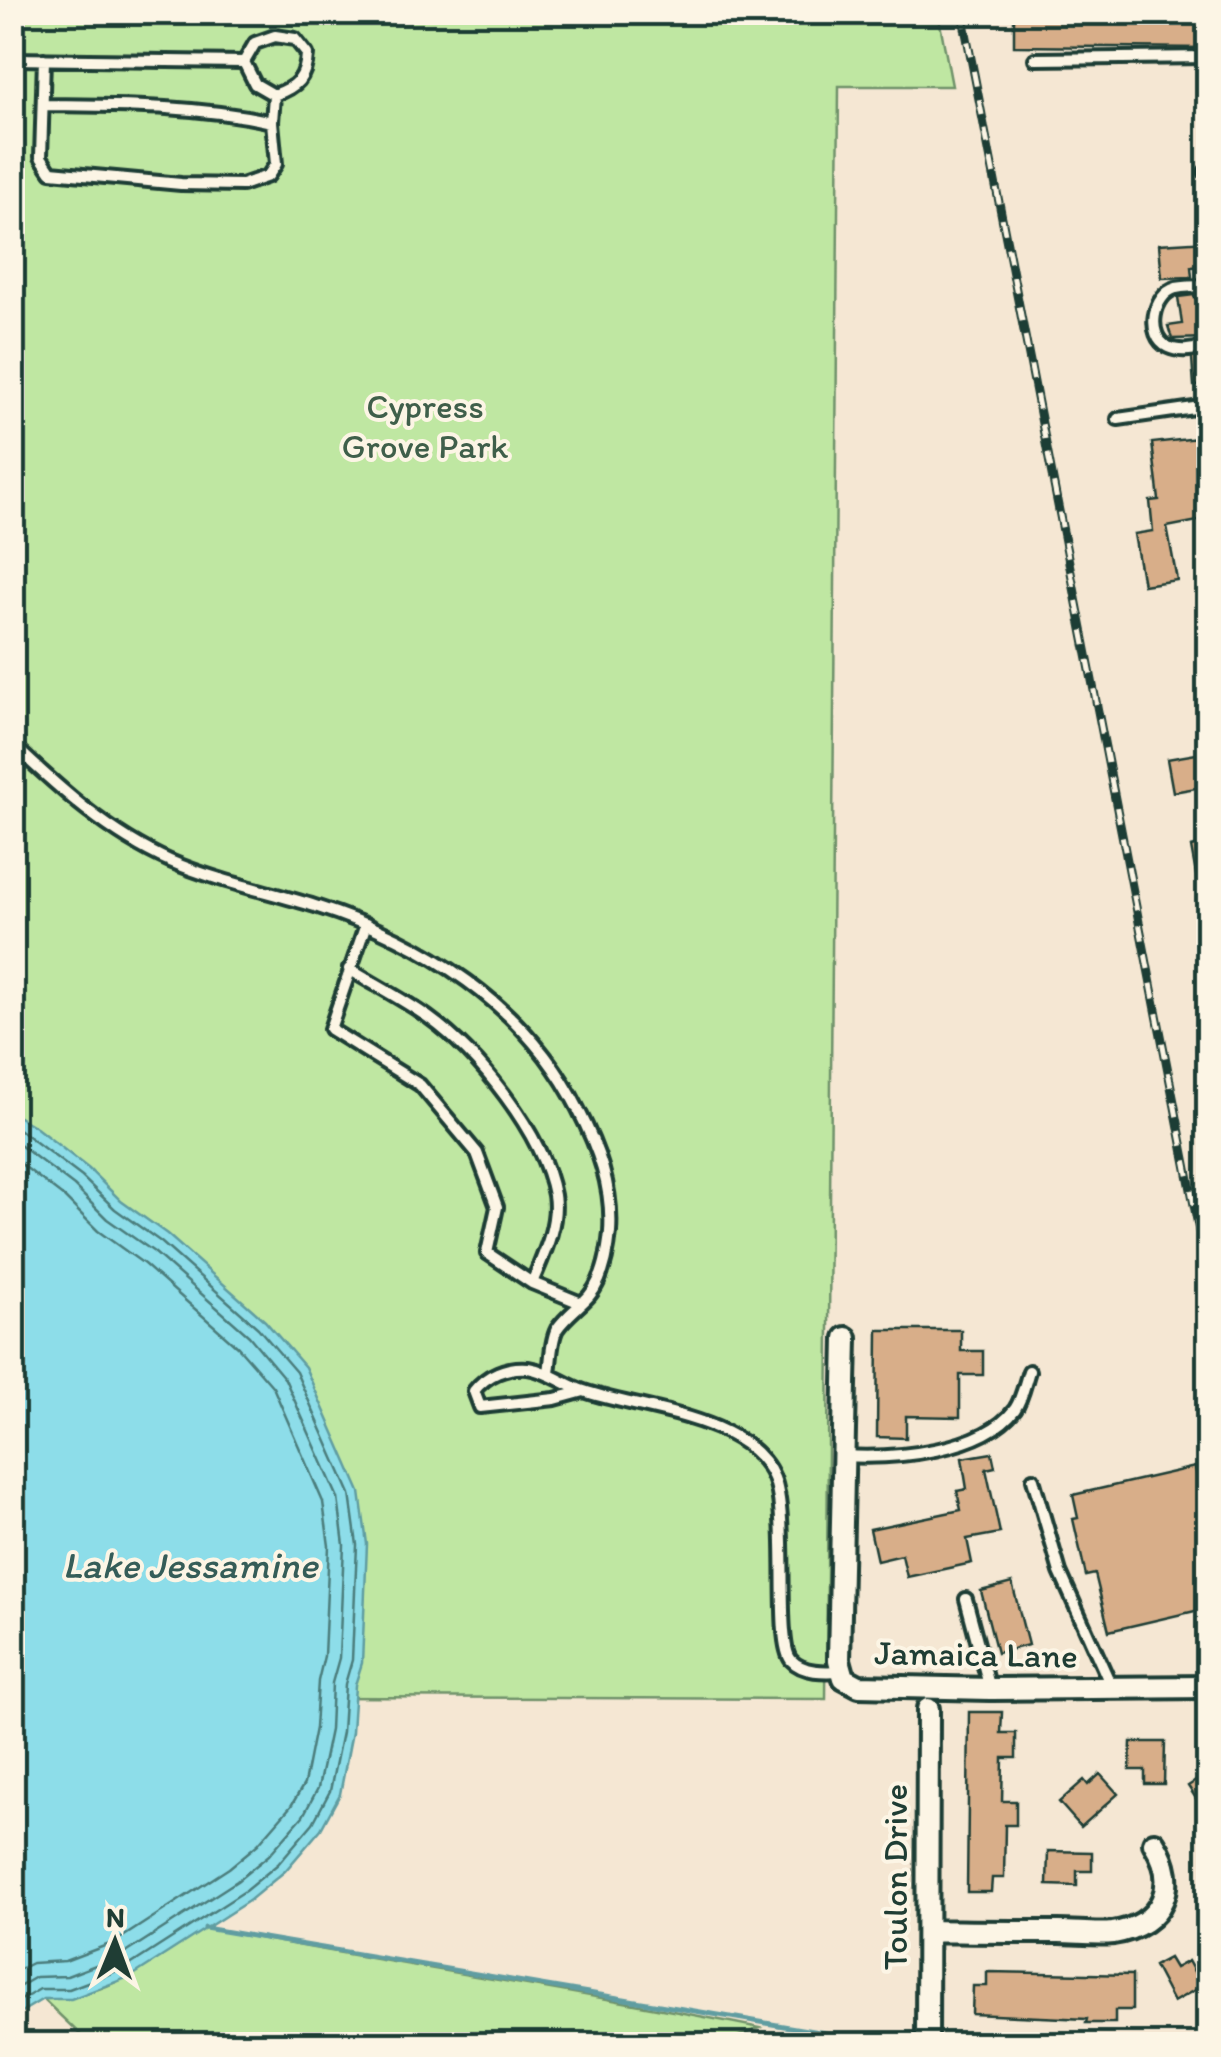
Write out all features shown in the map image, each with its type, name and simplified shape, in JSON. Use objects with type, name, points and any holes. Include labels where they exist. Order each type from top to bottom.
[{"type":"street","name":"Jamaica Lane","points":[[846,1338],[839,1660],[844,1678],[859,1686],[1208,1687]]},
{"type":"street","name":"Toulon Drive","points":[[927,2044],[928,1709]]},
{"type":"street","points":[[928,1932],[1115,1933],[1149,1920],[1164,1897],[1168,1875],[1166,1861],[1154,1842]]},
{"type":"lane","points":[[274,36],[295,39],[307,54],[306,73],[293,89],[274,95],[255,84],[244,62],[255,44],[274,36]]},
{"type":"lane","points":[[1035,58],[1208,58]]},
{"type":"lane","points":[[12,59],[244,62]]},
{"type":"lane","points":[[44,59],[41,158],[52,172],[181,184],[242,184],[268,176],[276,164],[274,95]]},
{"type":"lane","points":[[43,104],[178,108],[227,112],[272,122]]},
{"type":"lane","points":[[1208,286],[1173,288],[1154,307],[1162,344],[1171,349],[1208,347]]},
{"type":"lane","points":[[1118,419],[1208,406]]},
{"type":"lane","points":[[16,752],[64,794],[124,837],[170,861],[366,924],[415,946],[489,998],[538,1048],[570,1094],[604,1169],[610,1205],[604,1265],[592,1293],[556,1331],[548,1373]]},
{"type":"lane","points":[[366,924],[330,1029],[420,1085],[477,1154],[497,1207],[487,1253],[532,1282],[581,1304]]},
{"type":"lane","points":[[349,969],[428,1017],[465,1049],[499,1089],[540,1152],[555,1197],[550,1239],[532,1282]]},
{"type":"lane","points":[[584,1391],[480,1407],[474,1391],[484,1378],[525,1368],[548,1373],[584,1391],[692,1418],[751,1450],[771,1472],[778,1495],[784,1534],[786,1652],[792,1662],[806,1669],[842,1671]]},
{"type":"lane","points":[[843,1456],[908,1456],[940,1450],[990,1429],[1014,1409],[1029,1371]]},
{"type":"lane","points":[[1032,1479],[1060,1572],[1112,1689]]},
{"type":"lane","points":[[966,1600],[990,1689]]},
{"type":"green space","name":"Cypress Grove Park","points":[[13,13],[938,13],[952,86],[839,86],[826,1699],[13,1696]]},
{"type":"green space","points":[[205,1928],[760,2028],[718,2044],[90,2044],[43,1999],[66,1998],[108,1985],[148,1965]]},
{"type":"water","name":"Lake Jessamine","points":[[12,1113],[34,1126],[89,1169],[121,1201],[167,1234],[265,1321],[305,1367],[360,1492],[367,1544],[362,1663],[355,1685],[352,1732],[340,1794],[321,1829],[285,1871],[250,1900],[132,1976],[71,1999],[43,1999],[13,2017]]},
{"type":"building","points":[[1014,12],[1208,12],[1208,48],[1014,46]]},
{"type":"building","points":[[1208,241],[1208,266],[1191,267],[1192,277],[1162,278],[1159,244]]},
{"type":"building","points":[[1178,297],[1201,297],[1202,309],[1208,309],[1208,338],[1172,339],[1168,326],[1182,324]]},
{"type":"building","points":[[1208,356],[1208,385],[1194,386],[1192,358]]},
{"type":"building","points":[[1208,437],[1208,519],[1167,527],[1177,580],[1143,585],[1134,534],[1153,531],[1150,501],[1159,500],[1152,443]]},
{"type":"building","points":[[1208,752],[1208,786],[1173,792],[1167,759]]},
{"type":"building","points":[[1208,843],[1208,902],[1201,902],[1191,847]]},
{"type":"building","points":[[878,1330],[961,1330],[961,1351],[983,1351],[983,1375],[960,1375],[960,1417],[906,1416],[906,1438],[877,1437]]},
{"type":"building","points":[[992,1453],[995,1467],[986,1469],[1000,1533],[967,1539],[972,1563],[907,1577],[902,1555],[877,1561],[870,1529],[961,1510],[957,1491],[967,1489],[962,1458]]},
{"type":"building","points":[[1195,1467],[1208,1525],[1208,1608],[1109,1631],[1095,1574],[1086,1576],[1073,1519],[1078,1518],[1073,1495]]},
{"type":"building","points":[[1012,1583],[1028,1645],[997,1653],[981,1591]]},
{"type":"building","points":[[969,1712],[1002,1712],[1001,1733],[1016,1733],[1016,1758],[1003,1758],[1002,1801],[1016,1801],[1016,1825],[1005,1825],[1004,1878],[992,1878],[991,1892],[967,1892]]},
{"type":"building","points":[[1131,1742],[1165,1742],[1164,1784],[1145,1784],[1145,1770],[1130,1770]]},
{"type":"building","points":[[1208,1773],[1208,1817],[1188,1786]]},
{"type":"building","points":[[1100,1774],[1118,1794],[1081,1827],[1059,1802],[1084,1780],[1088,1785]]},
{"type":"building","points":[[1048,1851],[1092,1852],[1092,1871],[1077,1871],[1077,1886],[1047,1885]]},
{"type":"building","points":[[1169,1958],[1175,1968],[1188,1961],[1202,1986],[1173,2002],[1154,1966]]},
{"type":"building","points":[[987,1972],[1132,1975],[1132,2010],[1115,2010],[1115,2023],[972,2014],[973,1986],[987,1986]]},
{"type":"waterway","points":[[205,1928],[890,2044]]},
{"type":"railway","points":[[962,12],[1208,1277]]}]
